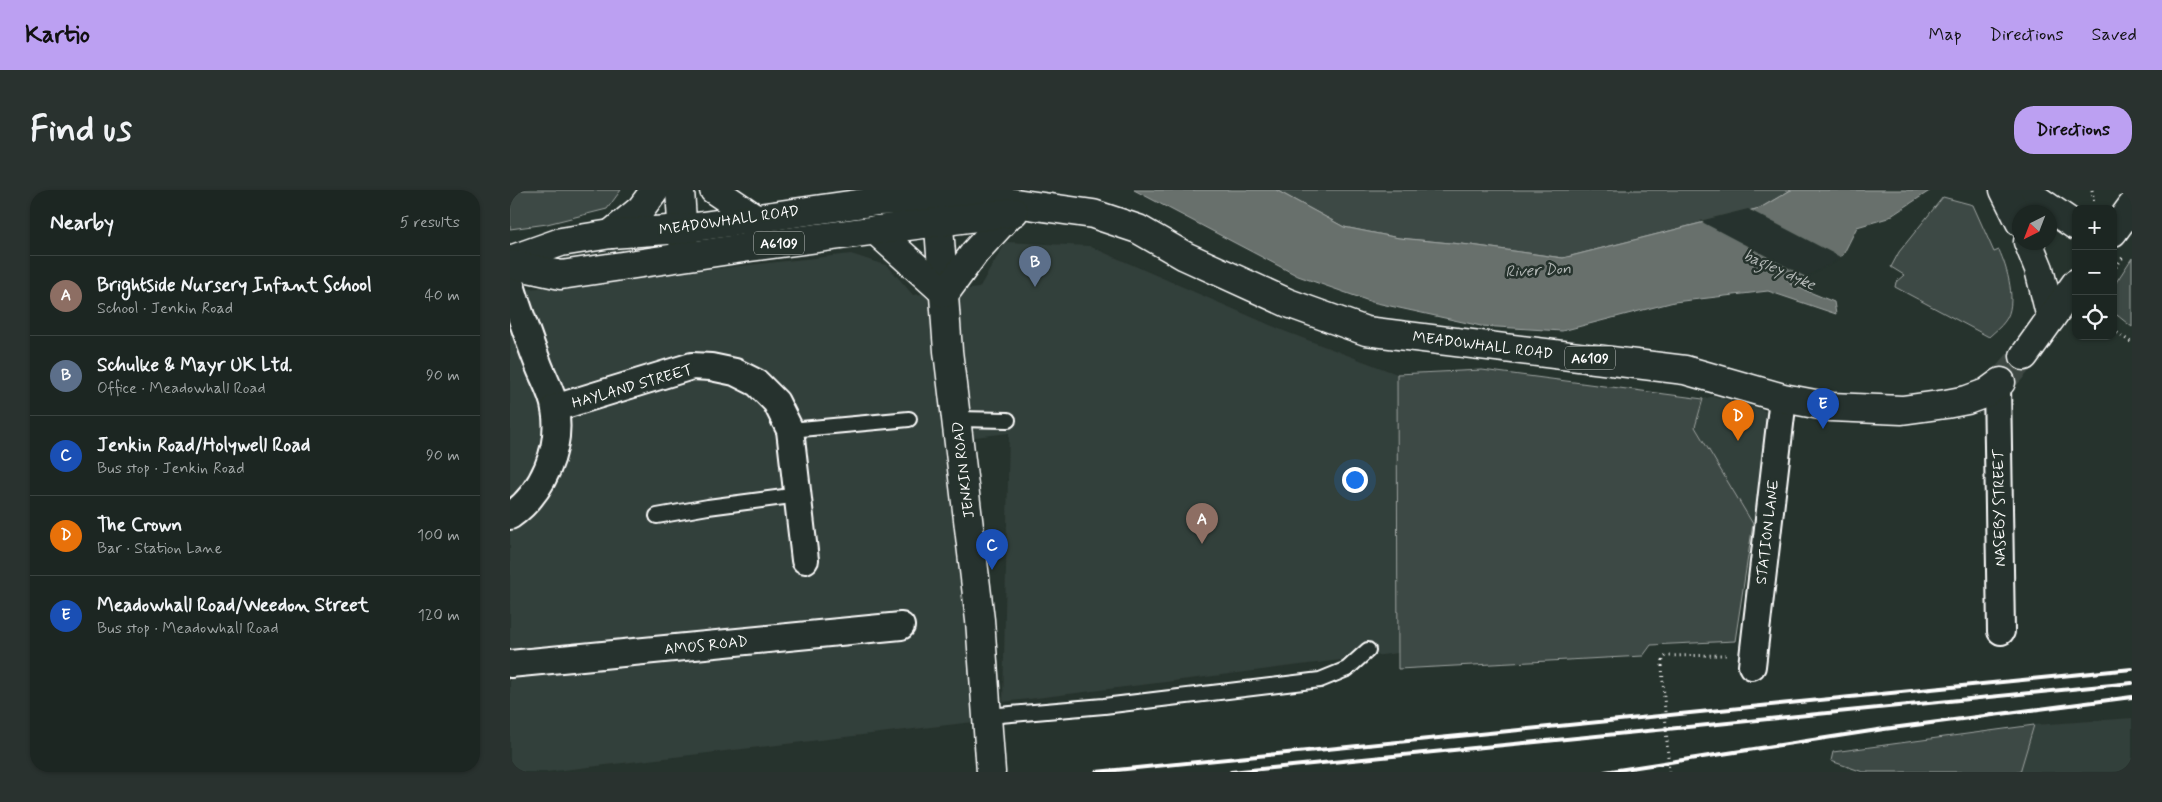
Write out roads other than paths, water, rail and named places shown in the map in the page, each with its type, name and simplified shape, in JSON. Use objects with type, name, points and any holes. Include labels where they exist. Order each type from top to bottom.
[{"type":"main road","points":[[610,234],[641,209],[655,190]]},
{"type":"main road","points":[[680,190],[684,256]]},
{"type":"main road","points":[[714,190],[754,217]]},
{"type":"main road","points":[[2004,190],[2012,206]]},
{"type":"main road","points":[[2024,190],[2072,223]]},
{"type":"main road","name":"MEADOWHALL ROAD","points":[[510,262],[561,275],[875,230],[979,198],[1094,214],[1138,229],[1185,256],[1288,303],[1366,331],[1685,370],[1784,398],[1831,408],[1902,410],[1967,400],[1986,392],[1999,383]]},
{"type":"main road","name":"MEADOWHALL ROAD","points":[[510,262],[561,242],[610,234],[682,228],[878,201],[939,210],[1012,212],[1040,208]]},
{"type":"main road","points":[[2117,227],[2132,206]]},
{"type":"main road","name":"JENKIN ROAD","points":[[939,210],[946,293],[948,351],[980,620],[991,772]]},
{"type":"main road","points":[[875,230],[946,293],[975,252],[1012,212]]},
{"type":"main road","points":[[2031,250],[2039,269],[2051,318]]},
{"type":"main road","points":[[2024,356],[2072,289]]},
{"type":"street","points":[[510,282],[525,330],[555,408],[553,455],[546,473],[533,495],[510,516]]},
{"type":"street","name":"HAYLAND STREET","points":[[555,408],[692,366],[711,367],[735,372],[757,384],[776,402],[790,430],[805,560]]},
{"type":"street","name":"NASEBY STREET","points":[[1999,383],[2001,631]]},
{"type":"street","name":"STATION LANE","points":[[1742,660],[1784,398]]},
{"type":"street","name":"AMOS ROAD","points":[[510,664],[901,626]]},
{"type":"lane","points":[[790,430],[910,419]]},
{"type":"lane","points":[[957,419],[1008,420]]},
{"type":"lane","points":[[657,516],[708,507],[799,496]]},
{"type":"lane","points":[[989,728],[1104,706],[1320,680],[1347,669],[1368,650]]},
{"type":"water","points":[[1134,190],[1276,190],[1344,227],[1399,238],[1471,245],[1563,258],[1760,208],[1791,190],[1931,190],[1888,218],[1857,227],[1843,255],[1790,284],[1834,302],[1836,314],[1768,291],[1674,302],[1562,331],[1481,326],[1372,302],[1298,276]]},
{"type":"tunnel","points":[[2001,382],[2024,356]]},
{"type":"railway","points":[[1096,772],[2132,669]]},
{"type":"railway","points":[[1231,772],[2132,683]]},
{"type":"railway","points":[[1605,772],[1884,729],[2132,697]]},
{"type":"place","name":"Schulke & Mayr UK Ltd.","points":[[1035,287]]},
{"type":"place","name":"Meadowhall Road/Weedon Street","points":[[1823,429]]},
{"type":"place","name":"The Crown","points":[[1738,441]]},
{"type":"place","name":"Brightside Nursery Infant School","points":[[1202,544]]},
{"type":"place","name":"Jenkin Road/Holywell Road","points":[[992,570]]},
{"type":"water label","name":"River Don","points":[[1538,269]]},
{"type":"water label","name":"bagley dyke","points":[[1780,269]]}]
